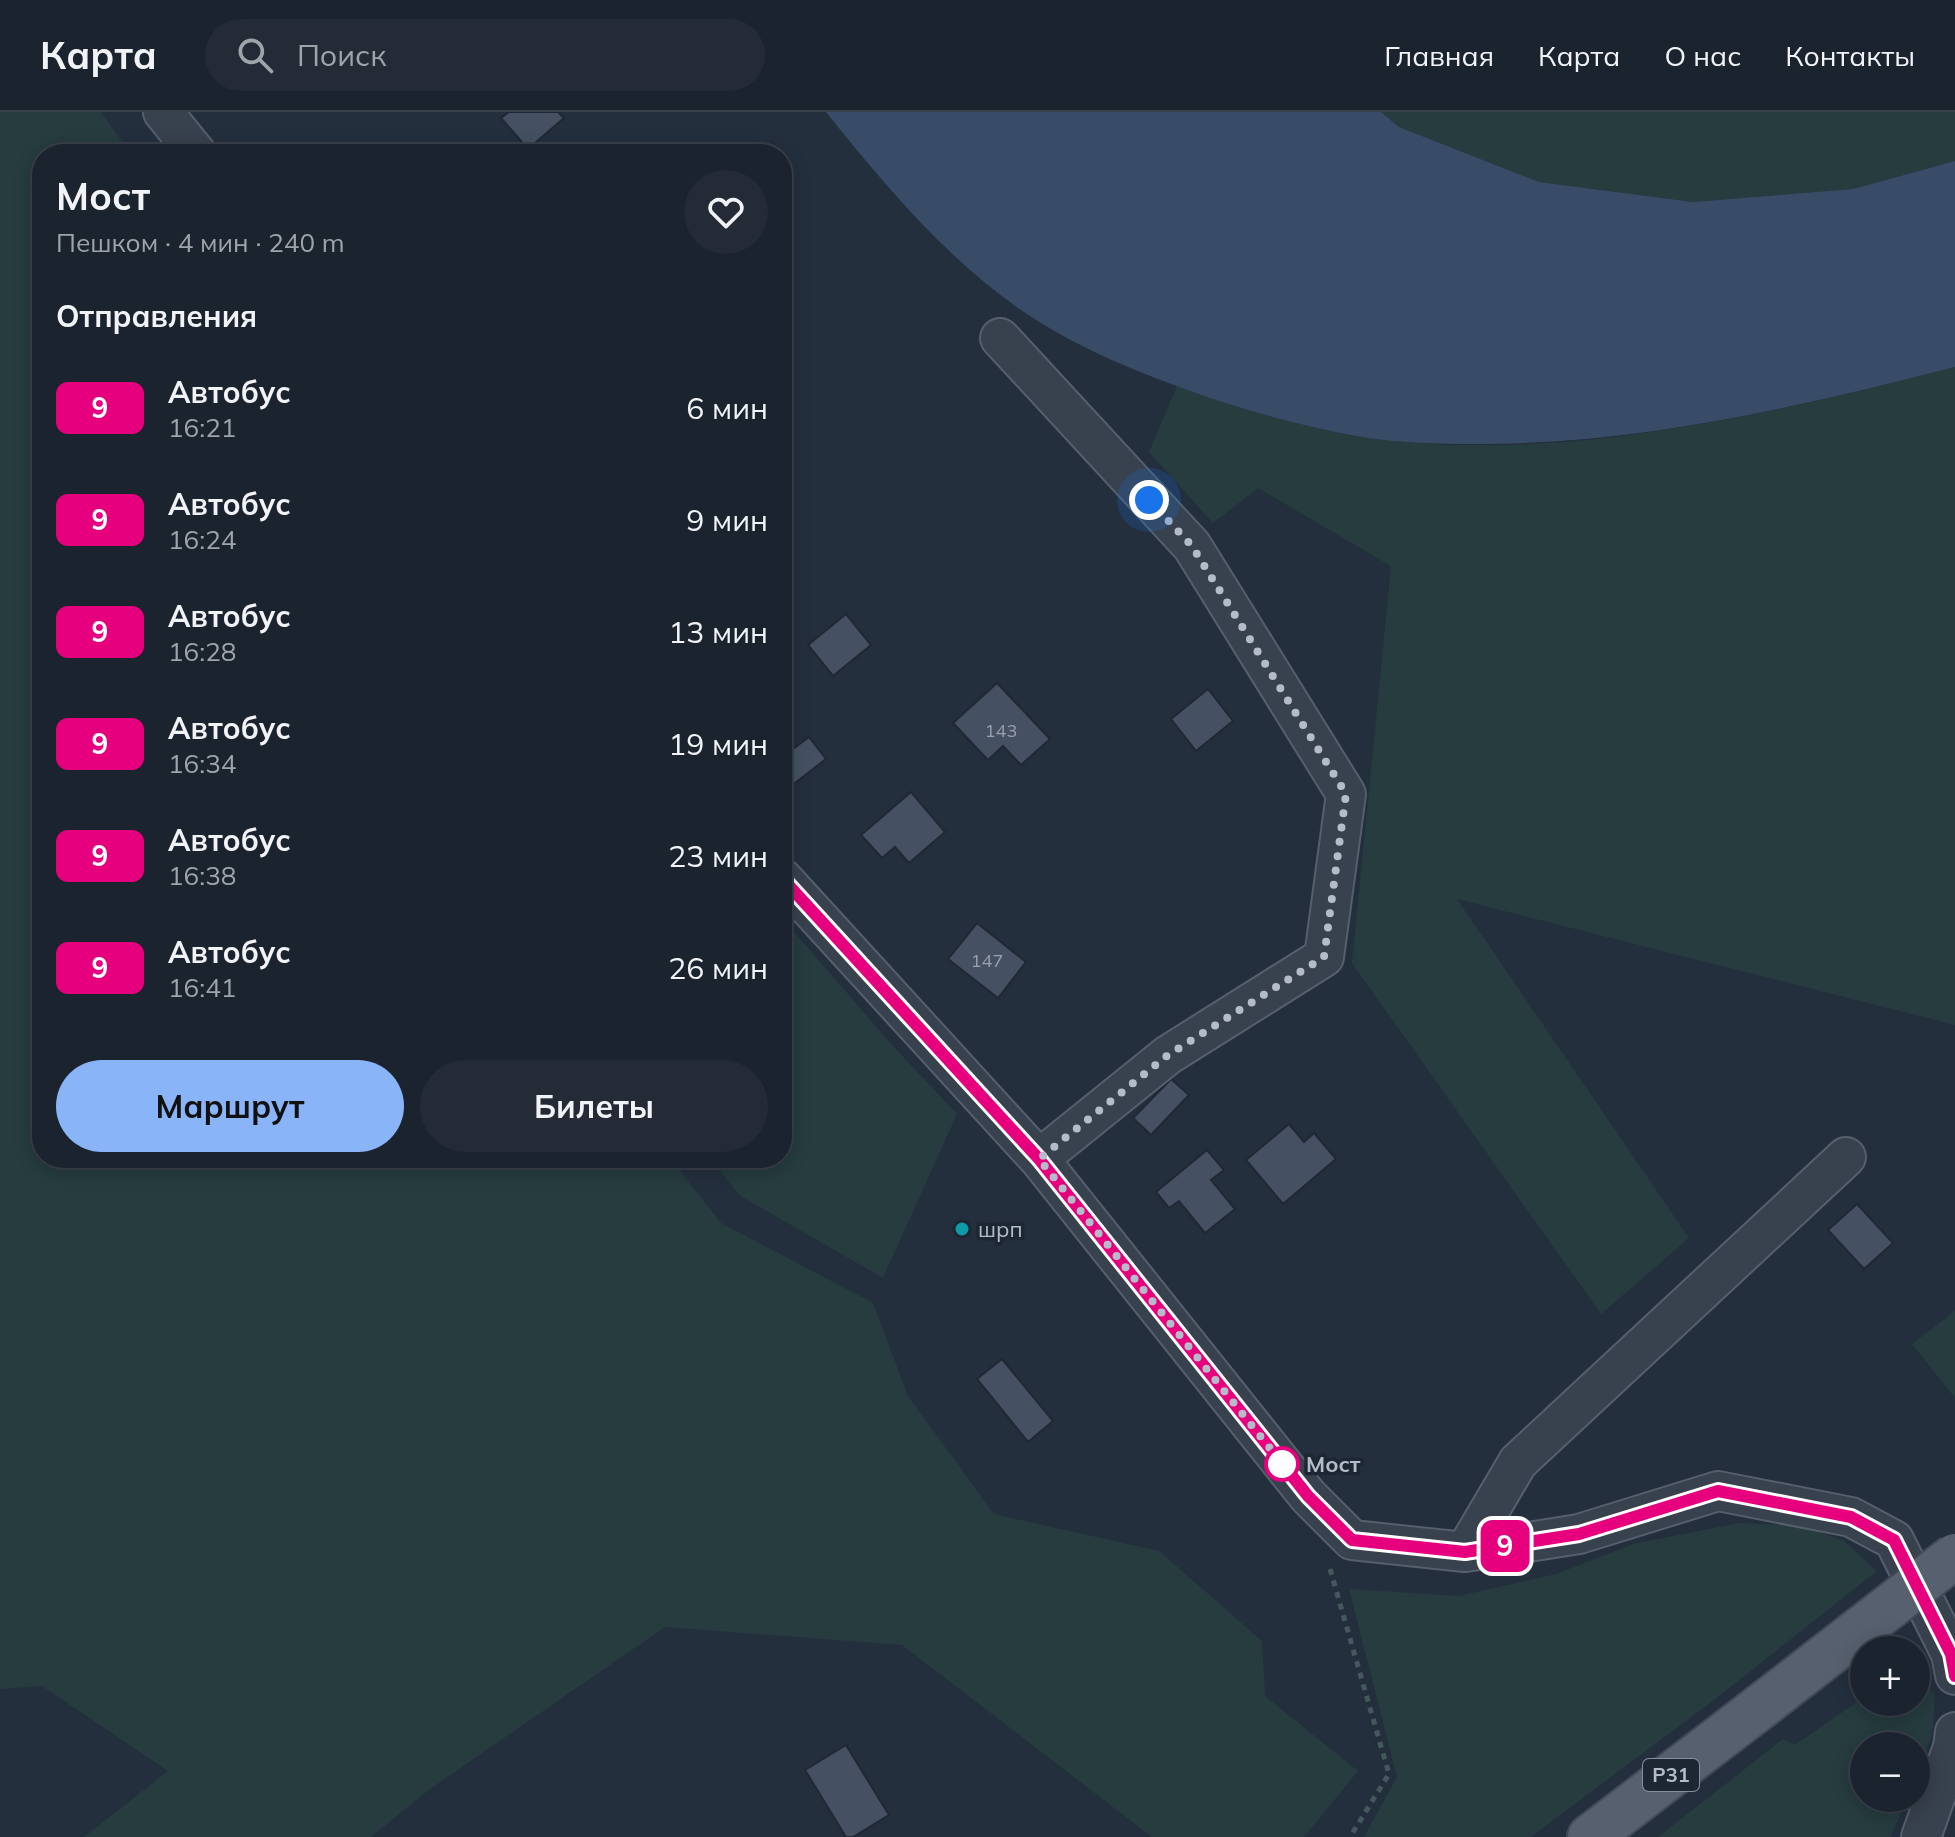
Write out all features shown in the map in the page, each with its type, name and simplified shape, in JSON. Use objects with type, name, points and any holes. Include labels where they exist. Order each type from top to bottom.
[{"type":"main road","name":"Р31","points":[[1590,1837],[1955,1556]]},
{"type":"street","points":[[163,112],[189,144]]},
{"type":"street","points":[[1000,338],[1192,546],[1346,794],[1324,957],[1168,1055],[1039,1159]]},
{"type":"street","points":[[792,889],[1039,1159],[1308,1496],[1352,1540],[1465,1552],[1579,1534],[1718,1491],[1851,1517],[1894,1540],[1951,1654],[1955,1675]]},
{"type":"street","points":[[1465,1552],[1518,1462],[1846,1157]]},
{"type":"street","points":[[1921,1837],[1953,1747],[1955,1732]]},
{"type":"path","points":[[1325,1555],[1389,1774],[1350,1837]]},
{"type":"green space","points":[[0,112],[101,112],[124,144],[32,144],[32,1168],[678,1168],[721,1223],[873,1303],[908,1396],[994,1514],[1159,1551],[1262,1641],[1265,1696],[1358,1771],[1304,1837],[1152,1837],[902,1645],[665,1627],[430,1789],[371,1837],[84,1837],[168,1771],[42,1686],[0,1689]]},
{"type":"green space","points":[[1381,112],[1955,112],[1955,161],[1853,189],[1693,202],[1539,182],[1399,127]]},
{"type":"green space","points":[[1955,367],[1955,1025],[1457,899],[1689,1238],[1601,1314],[1352,963],[1391,566],[1258,488],[1213,523],[1149,452],[1177,386],[1269,416],[1363,437],[1435,444],[1510,445],[1585,440],[1737,417]]},
{"type":"green space","points":[[792,930],[892,1045],[957,1114],[883,1278],[739,1195],[718,1168],[792,1168]]},
{"type":"green space","points":[[1955,1311],[1955,1398],[1912,1344]]},
{"type":"green space","points":[[1739,1523],[1803,1526],[1844,1541],[1877,1571],[1714,1700],[1531,1837],[1364,1837],[1397,1777],[1349,1589],[1459,1596],[1556,1574],[1633,1544]]},
{"type":"green space","points":[[1930,1689],[1935,1696],[1930,1741],[1930,1732],[1850,1732],[1850,1812],[1902,1812],[1890,1837],[1658,1837],[1783,1739],[1795,1745],[1850,1707],[1850,1716],[1930,1716]]},
{"type":"water","points":[[826,112],[1381,112],[1399,127],[1539,182],[1693,202],[1853,189],[1955,161],[1955,367],[1717,421],[1596,438],[1535,443],[1404,442],[1319,428],[1234,406],[1170,384],[1102,356],[1038,321],[990,287],[939,241],[892,191]]},
{"type":"building","points":[[509,112],[558,112],[564,118],[534,144],[524,144],[501,118]]},
{"type":"building","points":[[846,614],[871,645],[833,676],[808,645]]},
{"type":"building","points":[[997,683],[1050,739],[1021,765],[1003,746],[988,760],[953,723]]},
{"type":"building","points":[[1208,689],[1233,721],[1196,751],[1171,719]]},
{"type":"building","points":[[809,737],[826,759],[792,785],[792,750]]},
{"type":"building","points":[[911,792],[945,832],[909,863],[895,847],[882,858],[861,835]]},
{"type":"building","points":[[977,923],[1026,962],[998,998],[948,959]]},
{"type":"building","points":[[1171,1079],[1189,1095],[1151,1135],[1133,1118]]},
{"type":"building","points":[[1289,1124],[1304,1142],[1314,1133],[1336,1159],[1283,1204],[1246,1160]]},
{"type":"building","points":[[1207,1150],[1224,1170],[1211,1180],[1235,1209],[1205,1233],[1179,1201],[1169,1208],[1156,1192]]},
{"type":"building","points":[[1857,1204],[1893,1243],[1864,1269],[1828,1230]]},
{"type":"building","points":[[1002,1359],[1053,1421],[1028,1442],[977,1379]]},
{"type":"building","points":[[846,1745],[889,1815],[853,1837],[846,1837],[805,1770]]},
{"type":"bus line","name":"9","points":[[792,889],[1039,1159],[1308,1496],[1352,1540],[1465,1552],[1579,1534],[1718,1491],[1851,1517],[1894,1540],[1951,1654],[1955,1676]]},
{"type":"place","name":"шрп","points":[[962,1229]]},
{"type":"place","name":"Мост","points":[[1282,1464]]},
{"type":"route","points":[[1149,500],[1192,546],[1346,794],[1324,957],[1168,1055],[1039,1159],[1289,1472],[1282,1464]]}]
